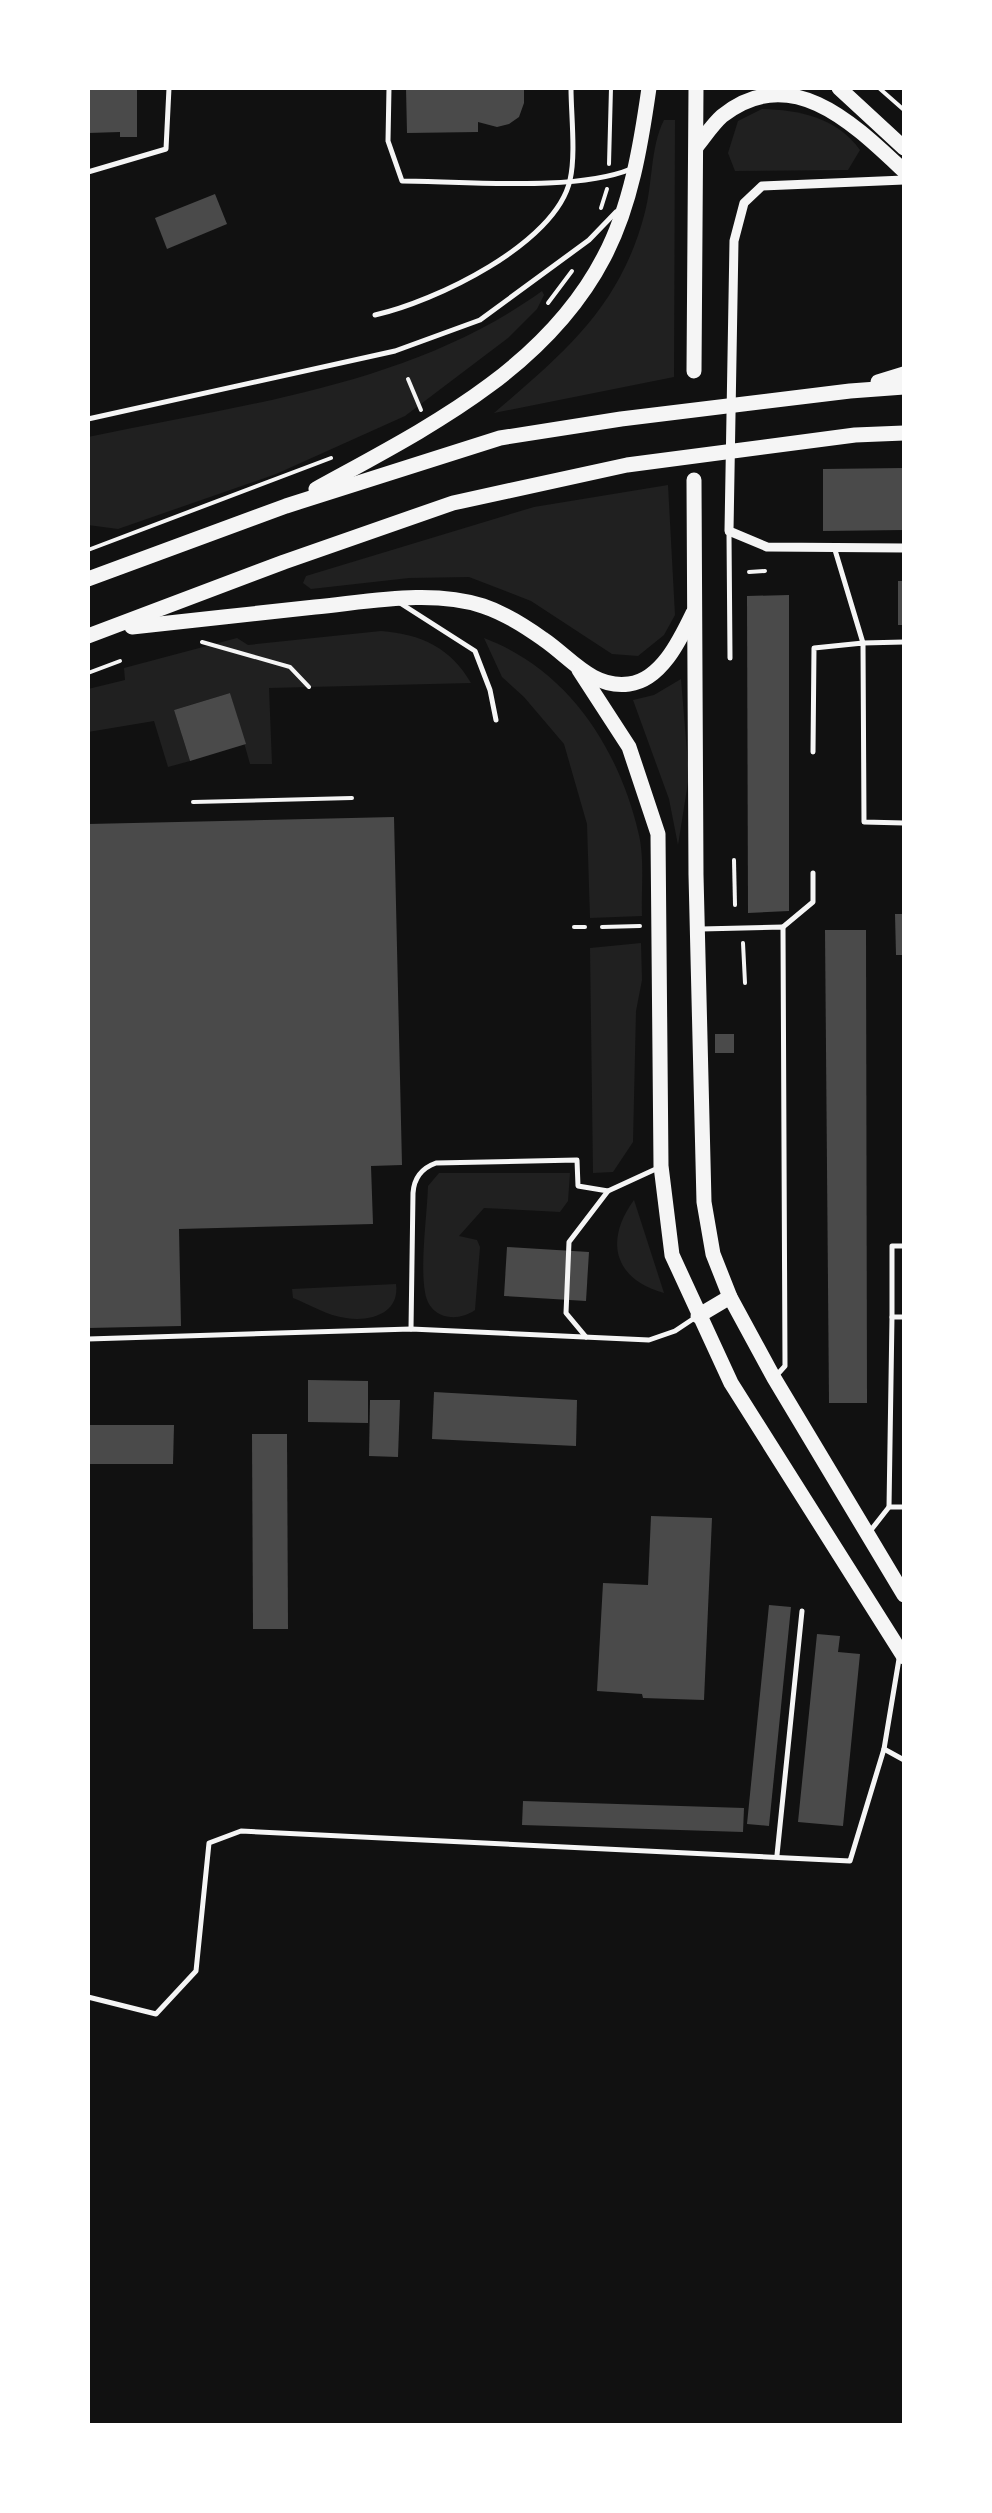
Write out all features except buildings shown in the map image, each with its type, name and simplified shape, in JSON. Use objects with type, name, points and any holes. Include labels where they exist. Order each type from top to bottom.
[{"type":"main road","points":[[286,506],[454,413],[527,354],[579,298],[605,256],[625,203],[649,88]]},
{"type":"main road","points":[[694,371],[696,88]]},
{"type":"main road","points":[[839,88],[858,94],[904,148]]},
{"type":"main road","points":[[697,146],[721,117],[750,100],[777,94],[806,97],[866,135],[904,171]]},
{"type":"main road","points":[[850,391],[904,374]]},
{"type":"main road","points":[[90,577],[286,506],[500,438],[622,419],[904,387]]},
{"type":"main road","points":[[88,636],[453,504],[627,466],[855,435],[904,433]]},
{"type":"main road","points":[[694,480],[704,1202],[713,1254],[730,1296],[774,1378],[904,1595]]},
{"type":"main road","points":[[108,630],[394,599],[459,600],[483,606],[547,641],[580,670],[629,747],[658,834],[661,1166],[672,1255],[732,1383],[903,1652]]},
{"type":"main road","points":[[580,670],[616,685],[638,682],[652,674],[670,652],[694,611]]},
{"type":"main road","points":[[698,1316],[730,1296]]},
{"type":"street","points":[[904,180],[762,186],[744,204],[734,240],[728,530],[768,548],[904,548]]},
{"type":"lane","points":[[88,172],[166,149],[168,88]]},
{"type":"lane","points":[[389,88],[388,141],[402,181],[570,181],[609,178],[635,167]]},
{"type":"lane","points":[[375,315],[398,310],[497,263],[544,228],[570,181],[571,88]]},
{"type":"lane","points":[[88,419],[395,352],[480,320],[590,240],[625,203]]},
{"type":"lane","points":[[728,530],[730,658]]},
{"type":"lane","points":[[835,550],[863,643],[864,822],[904,823]]},
{"type":"lane","points":[[394,599],[474,651],[490,690],[496,720]]},
{"type":"lane","points":[[813,752],[814,648],[904,642]]},
{"type":"lane","points":[[698,929],[783,927],[813,902],[813,872]]},
{"type":"lane","points":[[774,1378],[785,1366],[783,927]]},
{"type":"lane","points":[[411,1330],[413,1193],[415,1180],[429,1166],[577,1160],[578,1186],[608,1191]]},
{"type":"lane","points":[[586,1337],[566,1312],[569,1242],[608,1191],[661,1166]]},
{"type":"lane","points":[[869,1533],[888,1507],[892,1246],[904,1246]]},
{"type":"lane","points":[[88,1339],[411,1330],[649,1340],[675,1331],[698,1316]]},
{"type":"lane","points":[[892,1316],[904,1316]]},
{"type":"lane","points":[[888,1507],[904,1508]]},
{"type":"lane","points":[[777,1856],[802,1611]]},
{"type":"lane","points":[[88,1997],[156,2014],[196,1972],[209,1843],[241,1831],[850,1861],[884,1749],[903,1652]]},
{"type":"lane","points":[[884,1749],[904,1760]]},
{"type":"path","points":[[879,88],[904,110]]},
{"type":"path","points":[[542,310],[590,240]]},
{"type":"path","points":[[408,379],[423,415]]},
{"type":"path","points":[[88,550],[334,457]]},
{"type":"path","points":[[750,572],[764,572]]},
{"type":"path","points":[[202,642],[290,666],[308,687]]},
{"type":"path","points":[[88,673],[120,661]]},
{"type":"path","points":[[192,802],[352,798]]},
{"type":"path","points":[[734,860],[735,905]]},
{"type":"path","points":[[602,927],[640,926]]},
{"type":"path","points":[[574,927],[585,927]]},
{"type":"path","points":[[744,942],[745,983]]},
{"type":"shaded area","points":[[762,109],[790,111],[828,123],[860,150],[848,170],[735,171],[728,153],[738,121]]},
{"type":"shaded area","points":[[664,120],[675,120],[674,377],[494,413],[567,347],[605,301],[621,274],[645,212],[656,142]]},
{"type":"shaded area","points":[[542,291],[537,309],[508,338],[405,416],[276,474],[118,529],[88,525],[88,437],[265,401],[381,370],[491,323]]},
{"type":"shaded area","points":[[668,485],[675,615],[664,635],[638,656],[612,654],[531,601],[469,577],[409,578],[311,589],[303,583],[306,576],[534,507]]},
{"type":"shaded area","points":[[381,631],[409,635],[434,645],[454,661],[471,683],[269,688],[272,764],[250,764],[230,693],[174,710],[190,761],[168,767],[154,721],[88,732],[88,689],[125,680],[124,668],[237,638],[248,645]]},
{"type":"shaded area","points":[[484,638],[540,669],[585,715],[602,741],[629,800],[638,831],[642,916],[590,918],[587,824],[564,744],[502,677]]},
{"type":"shaded area","points":[[681,679],[689,776],[678,845],[669,799],[633,700],[654,695]]},
{"type":"shaded area","points":[[641,943],[633,1142],[613,1172],[593,1173],[590,948]]},
{"type":"shaded area","points":[[439,1173],[570,1173],[568,1201],[560,1212],[484,1208],[459,1236],[477,1240],[480,1247],[475,1310],[452,1317],[432,1308],[424,1281],[428,1186]]},
{"type":"shaded area","points":[[634,1200],[664,1293],[634,1278],[619,1257],[619,1230]]},
{"type":"shaded area","points":[[396,1284],[389,1309],[365,1318],[326,1312],[293,1298],[292,1289]]}]
